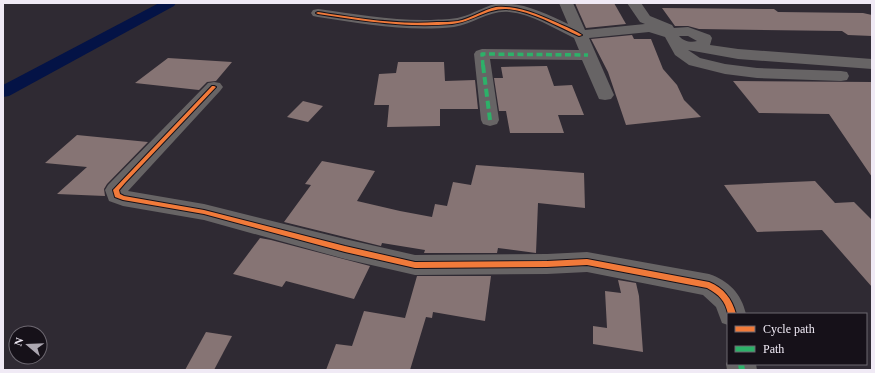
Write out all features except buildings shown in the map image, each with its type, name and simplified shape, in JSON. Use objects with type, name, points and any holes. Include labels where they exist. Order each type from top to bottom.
[{"type":"street","points":[[566,3],[606,95]]},
{"type":"street","points":[[318,13],[377,21],[412,24],[439,24],[466,20],[494,8],[508,8],[522,10],[580,35],[648,28],[674,35],[693,32],[701,42],[738,54],[867,59],[869,71],[863,75],[757,73],[725,70],[696,62],[680,52],[674,35],[645,19],[634,3]]},
{"type":"street","points":[[490,120],[482,54],[588,55]]},
{"type":"street","points":[[214,87],[123,182],[116,190],[117,195],[123,198],[204,212],[345,249],[415,265],[547,264],[587,262],[709,285],[723,294],[731,306],[732,313]]},
{"type":"waterway","points":[[3,92],[169,3]]},
{"type":"marked path","points":[[490,120],[482,54],[588,55]]},
{"type":"marked path","points":[[741,365],[742,370]]},
{"type":"cycle path","points":[[318,13],[382,22],[429,24],[461,21],[496,8],[509,8],[536,15],[580,35]]},
{"type":"cycle path","points":[[214,87],[123,182],[116,190],[117,195],[123,198],[204,212],[345,249],[415,265],[547,264],[587,262],[709,285],[724,296],[731,308],[732,313]]}]
